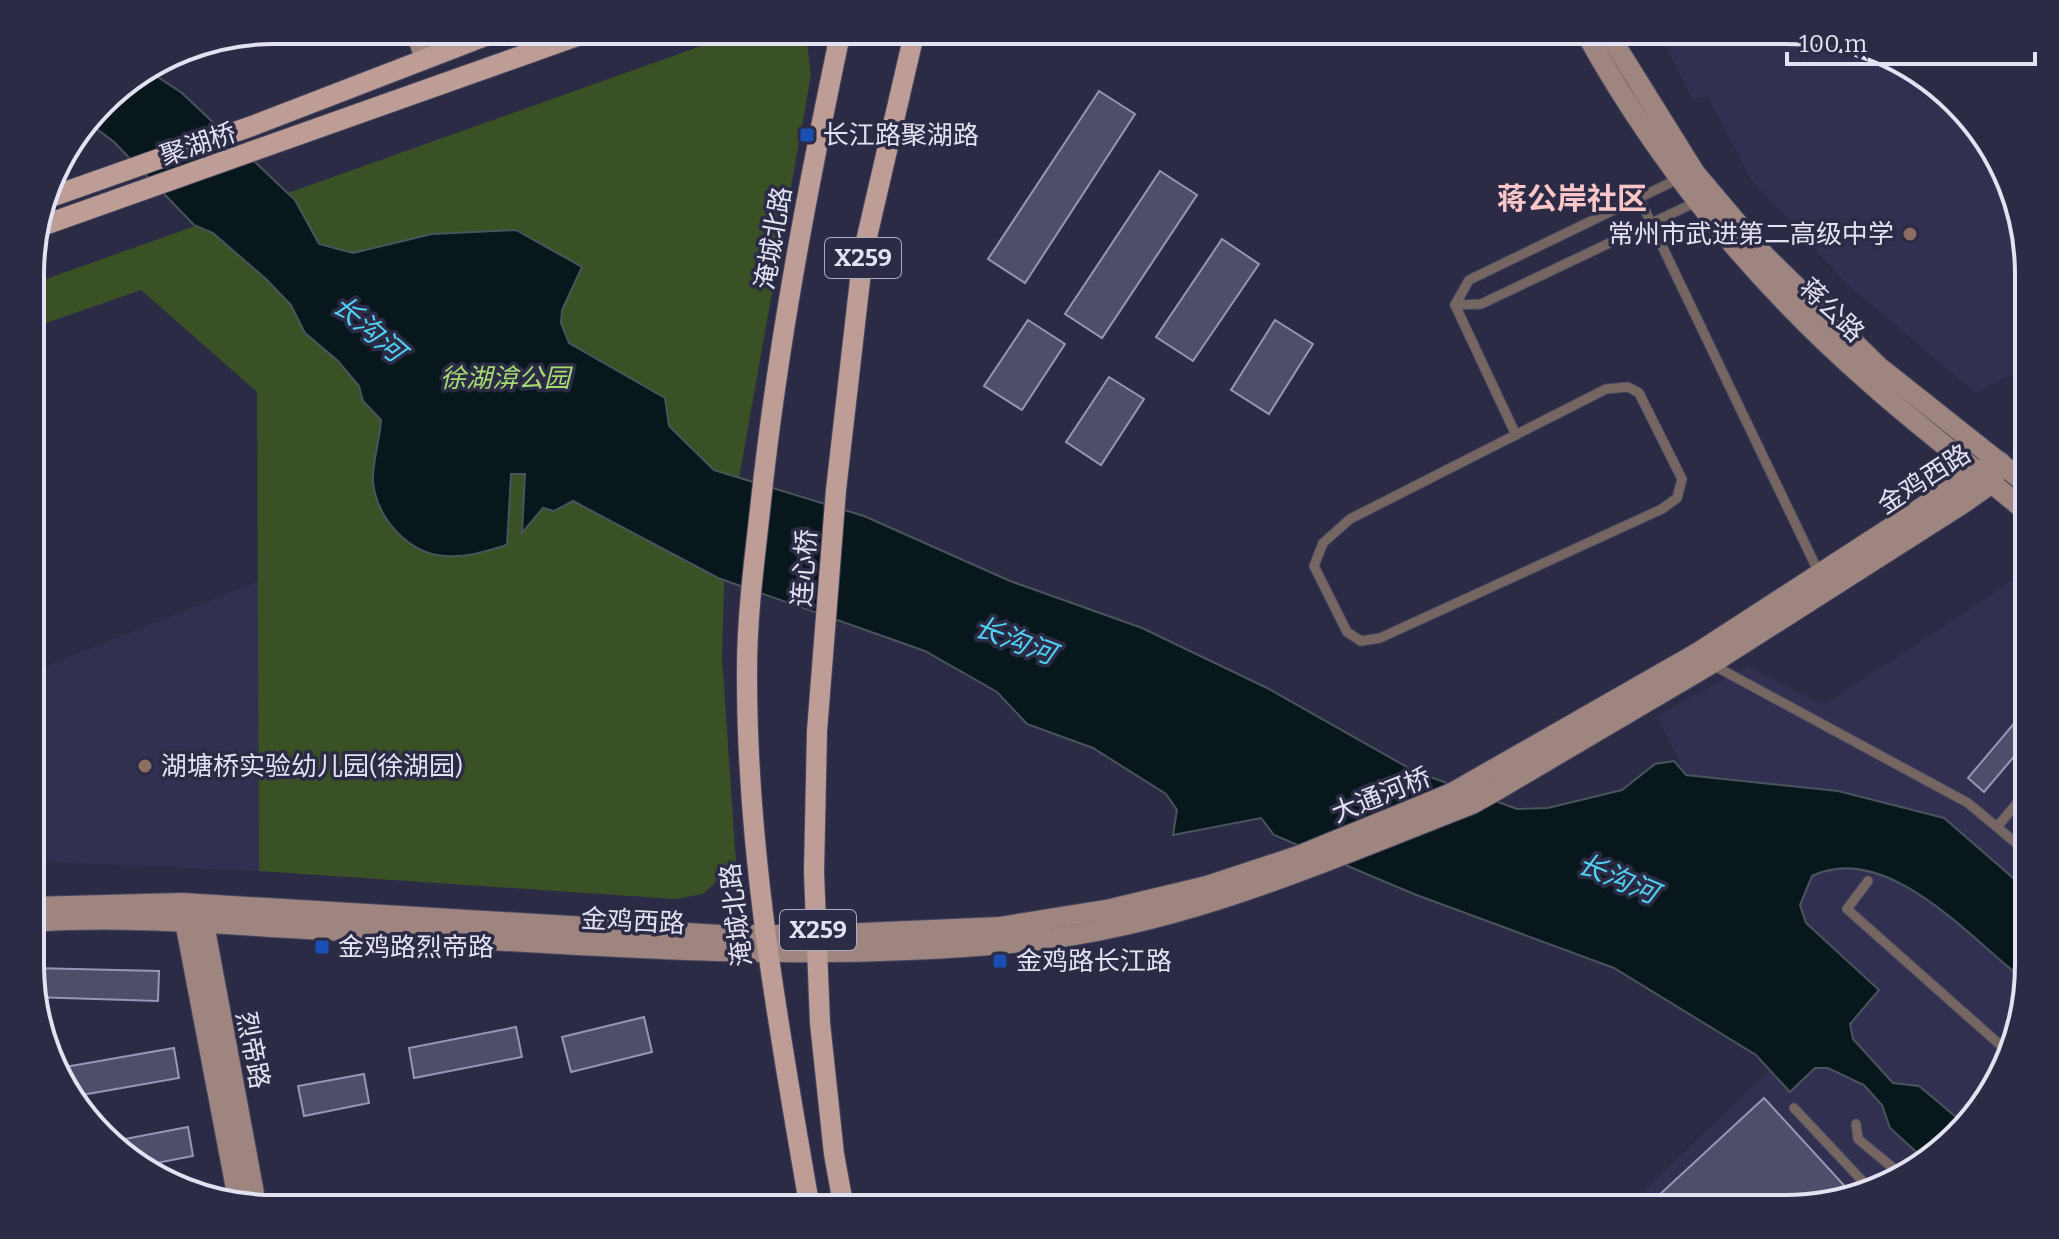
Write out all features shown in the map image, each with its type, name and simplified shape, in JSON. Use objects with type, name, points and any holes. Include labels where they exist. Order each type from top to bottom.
[{"type":"main road","name":"聚湖桥","points":[[59,194],[252,126],[425,58],[443,44]]},
{"type":"main road","name":"聚湖桥","points":[[50,223],[555,44]]},
{"type":"main road","name":"淹城北路","points":[[766,457],[800,224],[838,44]]},
{"type":"main road","name":"连心桥","points":[[818,943],[814,872],[817,731],[836,490],[863,254],[911,44]]},
{"type":"main road","name":"连心桥","points":[[749,612],[766,457]]},
{"type":"main road","name":"淹城北路","points":[[749,612],[747,670],[751,812],[764,942],[808,1195]]},
{"type":"main road","name":"X259","points":[[818,943],[820,1023],[841,1195]]},
{"type":"main road","points":[[834,1154],[849,1195]]},
{"type":"street","points":[[420,44],[425,58]]},
{"type":"street","name":"蒋公路","points":[[1592,44],[1615,87],[1678,179],[1759,276],[1868,382],[2015,502]]},
{"type":"street","name":"蒋公路","points":[[1613,44],[1702,181],[1765,256],[1878,366],[2015,474]]},
{"type":"street","name":"金鸡西路","points":[[1489,784],[1711,664],[1824,582],[1985,477],[2000,462]]},
{"type":"street","name":"金鸡西路","points":[[1489,784],[1699,652],[1824,582]]},
{"type":"street","name":"大通河桥","points":[[1308,860],[1439,799],[1489,784]]},
{"type":"street","name":"金鸡西路","points":[[44,908],[720,935],[764,942],[1033,941],[1196,909],[1308,860]]},
{"type":"street","name":"金鸡西路","points":[[44,921],[193,914]]},
{"type":"street","name":"烈帝路","points":[[193,914],[237,1192]]},
{"type":"street","name":"烈帝路","points":[[193,914],[254,1194]]},
{"type":"lane","points":[[1678,179],[1702,181],[1696,202],[1481,304],[1455,305],[1469,280],[1678,179]]},
{"type":"lane","points":[[1639,198],[1824,582]]},
{"type":"lane","points":[[1455,305],[1516,435]]},
{"type":"lane","points":[[1628,387],[1639,393],[1682,479],[1677,498],[1662,509],[1380,638],[1361,641],[1347,632],[1314,566],[1323,543],[1350,519],[1516,435],[1606,389],[1628,387]]},
{"type":"lane","points":[[1711,664],[1968,803],[2015,842]]},
{"type":"lane","points":[[1997,827],[2015,806]]},
{"type":"lane","points":[[1868,881],[1847,909],[2000,1045]]},
{"type":"lane","points":[[1794,1108],[1863,1181]]},
{"type":"lane","points":[[1856,1124],[1858,1139],[1893,1168]]},
{"type":"shaded area","name":"常州市武进第二高级中学","points":[[1665,44],[1785,44],[1844,52],[1900,75],[1948,111],[1984,159],[1997,186],[2011,229],[2015,259],[2015,372],[1976,393],[1848,285],[1752,181],[1707,95],[1693,100]]},
{"type":"shaded area","points":[[2015,579],[2015,980],[2011,1010],[1997,1053],[1984,1080],[1948,1128],[1900,1164],[1859,1183],[1800,1195],[1640,1195],[1770,1070],[1755,1055],[1614,968],[1686,775],[1657,716],[1747,667],[1825,705]]},
{"type":"shaded area","name":"湖塘桥实验幼儿园(徐湖园)","points":[[259,581],[259,871],[44,862],[44,667]]},
{"type":"green space","name":"徐湖渰公园","points":[[707,44],[807,44],[811,75],[725,556],[722,657],[736,863],[703,894],[675,899],[259,871],[257,392],[141,290],[44,324],[44,280]]},
{"type":"water","name":"长沟河","points":[[157,76],[182,93],[295,200],[319,244],[353,253],[432,234],[516,230],[582,267],[562,310],[561,323],[569,343],[665,398],[669,426],[714,470],[864,516],[1010,581],[1142,628],[1267,688],[1414,771],[1517,809],[1548,808],[1622,790],[1655,764],[1674,761],[1686,775],[1838,791],[1944,818],[2015,880],[2015,970],[1920,895],[1893,880],[1866,871],[1839,869],[1812,876],[1800,905],[1806,923],[1879,990],[1850,1024],[1853,1039],[1893,1083],[1919,1086],[1957,1118],[1917,1153],[1890,1128],[1882,1105],[1864,1085],[1828,1068],[1815,1068],[1790,1092],[1756,1055],[1614,968],[1414,894],[1274,835],[1261,818],[1173,835],[1177,810],[1166,794],[1093,748],[1027,724],[997,692],[925,651],[718,578],[573,501],[554,511],[543,508],[522,533],[525,474],[511,474],[507,545],[476,554],[453,556],[431,554],[419,549],[388,521],[376,495],[373,474],[381,420],[363,401],[359,386],[338,361],[305,333],[291,305],[267,280],[213,233],[194,225],[114,142],[96,128],[122,101]]},
{"type":"building","points":[[1099,91],[1135,114],[1025,283],[988,259]]},
{"type":"building","points":[[1160,171],[1197,195],[1102,338],[1065,314]]},
{"type":"building","points":[[1222,239],[1259,264],[1193,361],[1156,337]]},
{"type":"building","points":[[1028,320],[1065,344],[1022,410],[984,386]]},
{"type":"building","points":[[1275,320],[1313,344],[1269,414],[1231,390]]},
{"type":"building","points":[[1109,377],[1144,399],[1101,465],[1066,442]]},
{"type":"building","points":[[2015,722],[2015,755],[1984,792],[1968,778]]},
{"type":"building","points":[[44,968],[159,971],[158,1001],[46,997]]},
{"type":"building","points":[[644,1017],[652,1052],[571,1072],[562,1037]]},
{"type":"building","points":[[516,1027],[522,1057],[414,1078],[409,1048]]},
{"type":"building","points":[[174,1048],[179,1078],[84,1095],[68,1066]]},
{"type":"building","points":[[364,1074],[369,1103],[304,1116],[298,1086]]},
{"type":"building","points":[[1764,1098],[1845,1187],[1800,1195],[1659,1195]]},
{"type":"building","points":[[188,1127],[193,1156],[157,1163],[124,1139]]},
{"type":"place","name":"长江路聚湖路","points":[[807,135]]},
{"type":"place","name":"常州市武进第二高级中学","points":[[1910,234]]},
{"type":"place","name":"湖塘桥实验幼儿园(徐湖园)","points":[[145,766]]},
{"type":"place","name":"金鸡路烈帝路","points":[[322,947]]},
{"type":"place","name":"金鸡路长江路","points":[[1000,961]]},
{"type":"district","name":"蒋公岸社区","points":[[1572,199]]}]
